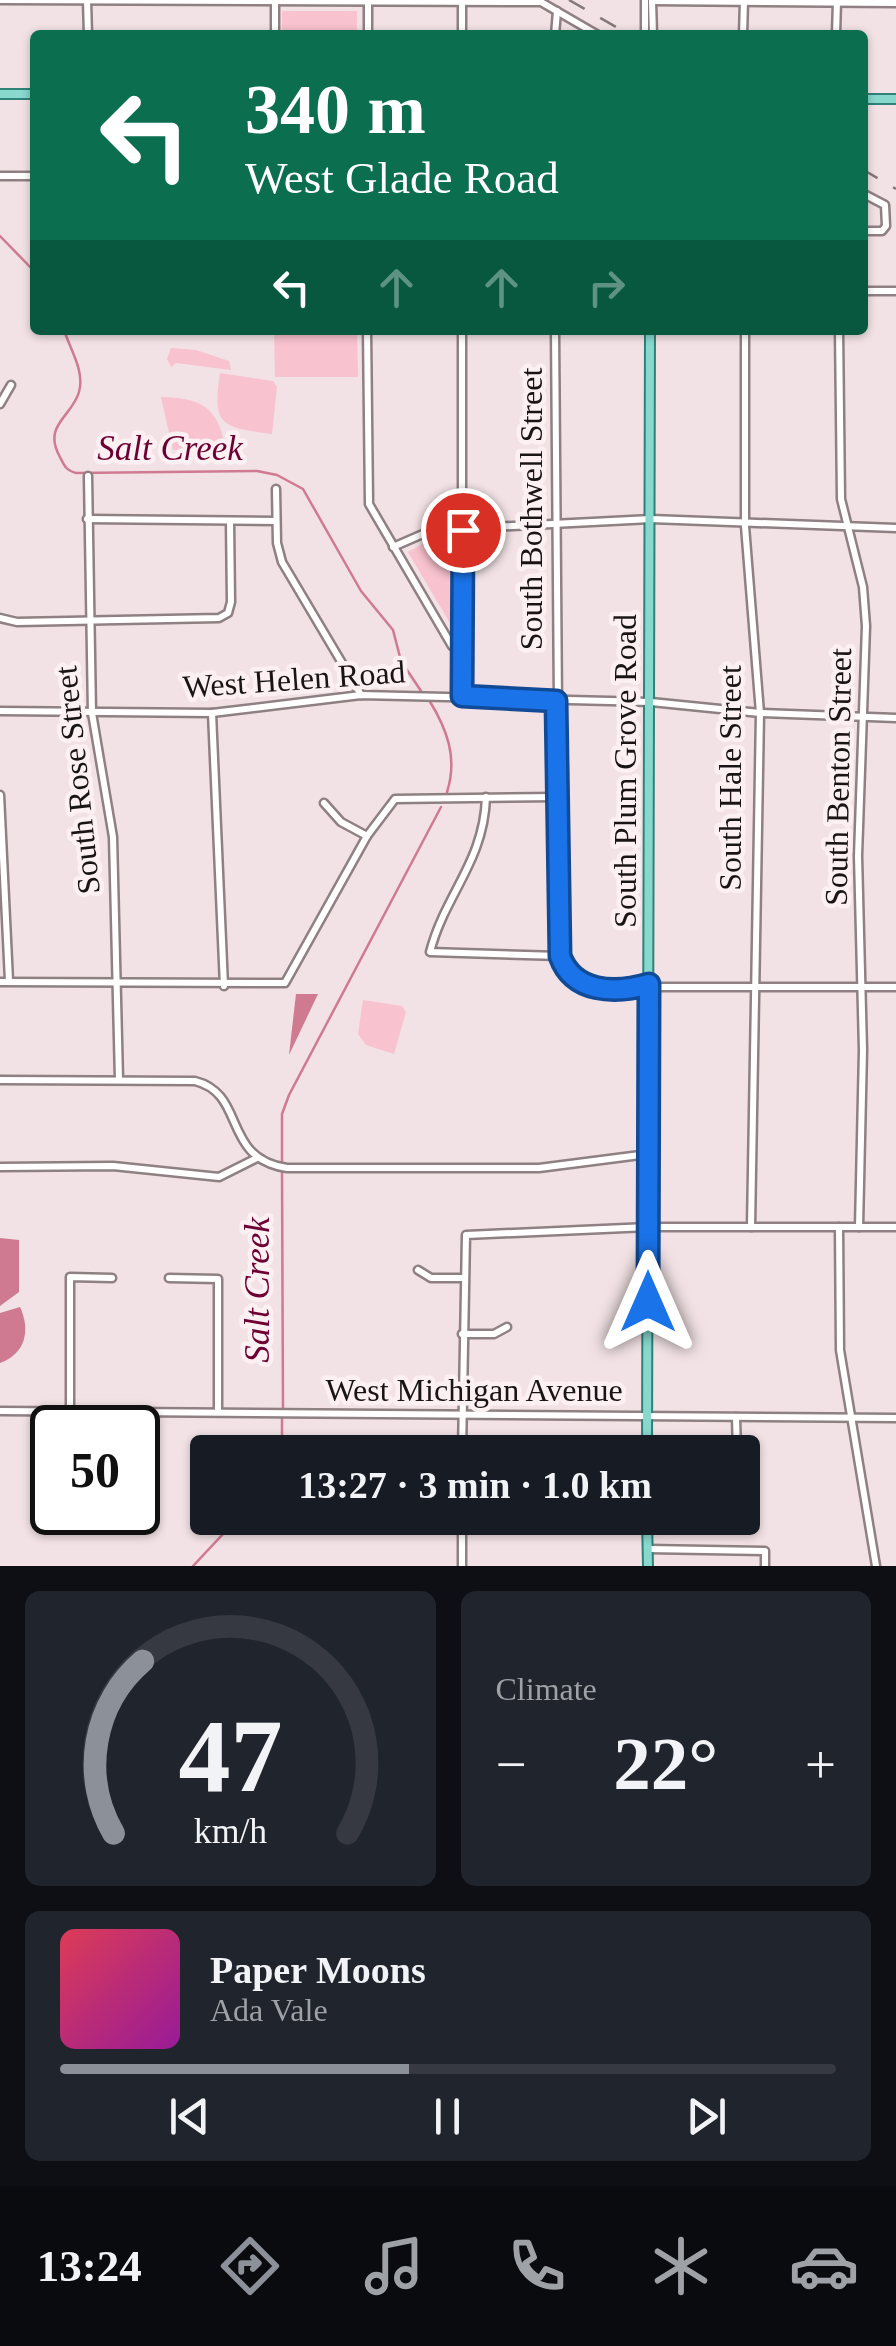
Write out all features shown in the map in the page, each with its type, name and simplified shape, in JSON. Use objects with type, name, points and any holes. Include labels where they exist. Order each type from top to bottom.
[{"type":"main road","points":[[0,94],[30,94]]},
{"type":"main road","points":[[868,99],[896,99]]},
{"type":"main road","name":"South Plum Grove Road","points":[[648,1435],[650,335]]},
{"type":"main road","points":[[648,1535],[648,1566]]},
{"type":"street","points":[[0,0],[541,2],[589,30]]},
{"type":"street","points":[[88,0],[88,30]]},
{"type":"street","points":[[275,0],[275,30]]},
{"type":"street","points":[[368,0],[368,30]]},
{"type":"street","points":[[650,0],[896,3]]},
{"type":"street","points":[[645,30],[650,0]]},
{"type":"street","points":[[650,0],[653,30]]},
{"type":"street","points":[[462,1],[462,30]]},
{"type":"street","points":[[743,30],[744,1]]},
{"type":"street","points":[[836,30],[837,1]]},
{"type":"street","points":[[555,30],[557,11]]},
{"type":"street","points":[[0,176],[30,176]]},
{"type":"street","points":[[868,196],[885,205],[886,226],[882,231],[868,231]]},
{"type":"street","points":[[868,291],[896,291]]},
{"type":"street","points":[[367,335],[366,492],[393,547],[463,655]]},
{"type":"street","points":[[462,335],[462,696]]},
{"type":"street","name":"South Bothwell Street","points":[[555,335],[560,956]]},
{"type":"street","name":"South Hale Street","points":[[746,335],[745,526],[760,714],[754,870],[758,985],[751,1227]]},
{"type":"street","name":"South Benton Street","points":[[839,335],[839,474],[847,529],[863,587],[865,720],[858,856],[862,987],[858,1227]]},
{"type":"street","points":[[0,404],[11,385]]},
{"type":"street","name":"South Rose Street","points":[[88,476],[87,620],[92,713],[113,837],[119,982],[118,1080]]},
{"type":"street","points":[[276,489],[282,562],[360,695]]},
{"type":"street","points":[[87,519],[276,521]]},
{"type":"street","points":[[393,547],[424,532],[651,520],[896,528]]},
{"type":"street","points":[[0,618],[219,618],[228,613],[230,521]]},
{"type":"street","name":"West Helen Road","points":[[0,711],[212,713],[360,695],[651,702],[760,714],[896,718]]},
{"type":"street","points":[[212,713],[224,986]]},
{"type":"street","points":[[0,794],[4,982],[224,986],[285,983],[367,836],[395,799],[557,797]]},
{"type":"street","points":[[486,797],[484,836],[430,952],[560,956],[566,972],[577,982],[634,988],[649,984],[896,988]]},
{"type":"street","points":[[324,802],[326,811],[367,836]]},
{"type":"street","points":[[0,1080],[195,1081],[226,1090],[240,1140],[257,1158],[288,1168],[502,1169],[648,1154]]},
{"type":"street","points":[[0,1167],[102,1166],[219,1177],[257,1158]]},
{"type":"street","points":[[462,1435],[462,1278],[466,1235],[648,1227],[896,1227]]},
{"type":"street","points":[[839,1227],[840,1350],[848,1418],[873,1532],[876,1566]]},
{"type":"street","points":[[418,1270],[431,1278],[462,1278]]},
{"type":"street","points":[[70,1405],[70,1277],[112,1278]]},
{"type":"street","points":[[169,1278],[218,1279],[218,1412]]},
{"type":"street","points":[[462,1334],[494,1334],[507,1327]]},
{"type":"street","name":"West Michigan Avenue","points":[[0,1411],[30,1411]]},
{"type":"street","name":"West Michigan Avenue","points":[[160,1412],[896,1418]]},
{"type":"street","points":[[736,1417],[737,1435]]},
{"type":"street","points":[[462,1535],[462,1566]]},
{"type":"street","points":[[648,1549],[765,1551],[765,1566]]},
{"type":"shaded area","points":[[282,11],[357,11],[357,30],[282,30]]},
{"type":"shaded area","points":[[274,335],[357,335],[358,377],[275,377]]},
{"type":"shaded area","points":[[171,348],[196,350],[229,361],[231,370],[176,363],[171,367],[167,359]]},
{"type":"shaded area","points":[[220,373],[273,381],[277,387],[272,434],[241,429],[224,421],[218,404]]},
{"type":"shaded area","points":[[161,397],[186,399],[205,407],[218,422],[225,447],[173,450]]},
{"type":"shaded area","points":[[429,540],[452,540],[450,623],[408,552]]},
{"type":"shaded area","points":[[296,994],[318,994],[289,1055]]},
{"type":"shaded area","points":[[363,1000],[402,1006],[406,1012],[394,1054],[366,1045],[358,1034]]},
{"type":"shaded area","points":[[0,1238],[19,1240],[19,1292],[0,1306]]},
{"type":"shaded area","points":[[20,1307],[24,1341],[15,1354],[0,1363],[0,1313]]},
{"type":"waterway","name":"Salt Creek","points":[[0,236],[30,267]]},
{"type":"waterway","name":"Salt Creek","points":[[66,335],[80,384],[54,437],[66,468],[76,473],[257,471],[277,475],[303,489],[361,591],[393,630],[401,661],[421,691]]},
{"type":"waterway","name":"Salt Creek","points":[[429,700],[449,744],[447,792]]},
{"type":"waterway","name":"Salt Creek","points":[[282,1161],[282,1114],[289,1095],[441,807]]},
{"type":"waterway","name":"Salt Creek","points":[[282,1171],[283,1408]]},
{"type":"waterway","name":"Salt Creek","points":[[282,1418],[282,1435]]},
{"type":"waterway","name":"Salt Creek","points":[[193,1566],[222,1535]]},
{"type":"railway","points":[[569,0],[621,30]]},
{"type":"railway","points":[[868,173],[896,189]]},
{"type":"route","points":[[463,530],[462,696],[556,701],[560,956],[566,972],[590,987],[634,988],[649,984],[648,1302]]}]
